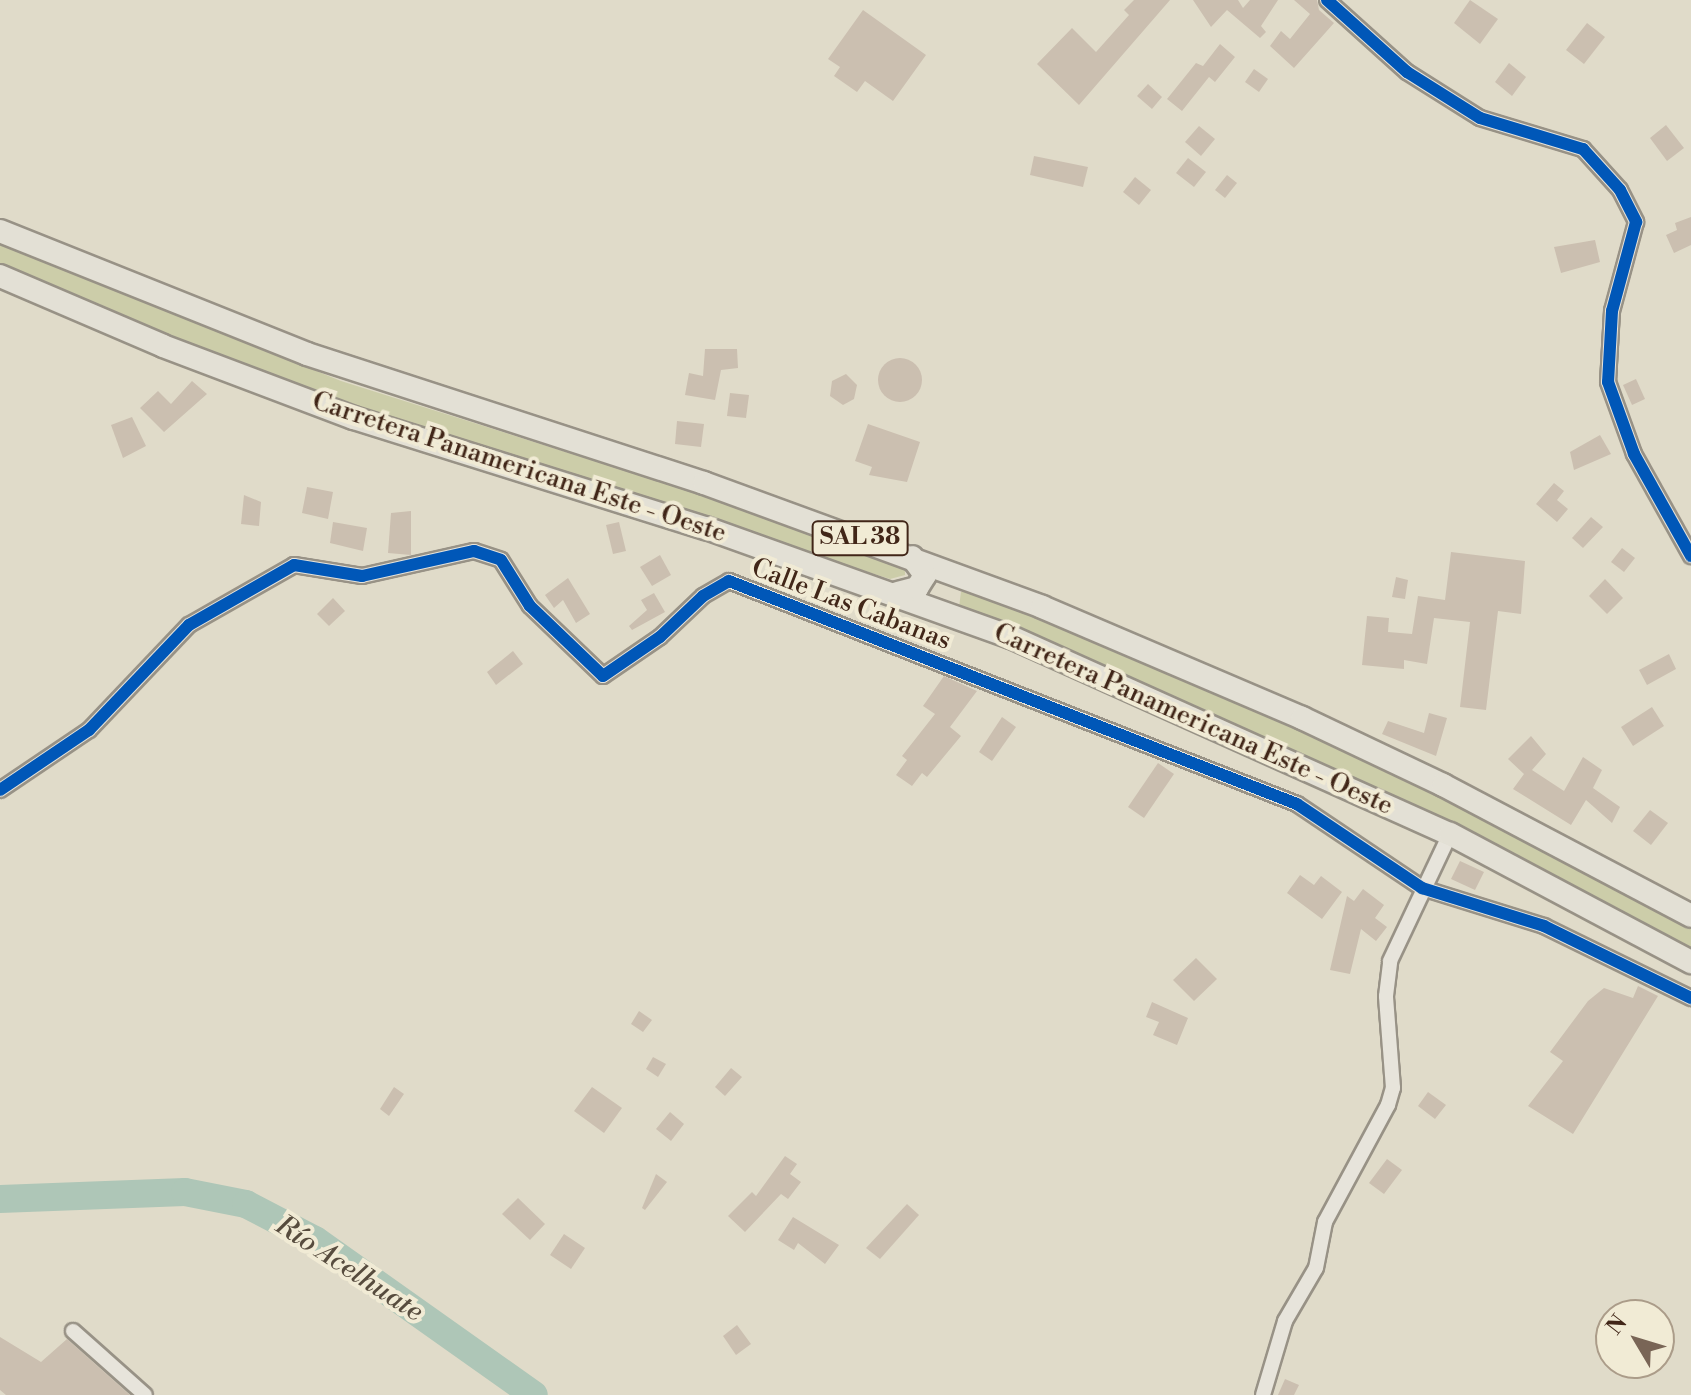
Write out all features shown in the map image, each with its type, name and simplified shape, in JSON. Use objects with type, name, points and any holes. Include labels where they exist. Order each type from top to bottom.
[{"type":"highway","name":"Carretera Panamericana Este - Oeste","points":[[0,231],[307,354],[912,557],[963,577],[1302,718],[1527,827],[1691,916]]},
{"type":"highway","name":"Carretera Panamericana Este - Oeste","points":[[0,276],[163,346],[354,418],[606,494],[955,615],[1450,834],[1691,962]]},
{"type":"highway","points":[[898,593],[917,588],[925,575],[912,557]]},
{"type":"highway","points":[[955,615],[944,605],[943,592],[952,580],[963,577]]},
{"type":"street","points":[[1327,0],[1407,72],[1480,118],[1583,149],[1620,190],[1636,222],[1612,311],[1608,382],[1634,454],[1691,556]]},
{"type":"street","name":"Calle Las Cabanas","points":[[0,790],[89,730],[189,625],[294,565],[362,576],[474,551],[501,560],[530,606],[603,676],[660,637],[703,596],[729,581],[1297,804],[1422,888]]},
{"type":"street","points":[[1263,1395],[1285,1321],[1316,1268],[1325,1222],[1388,1105],[1393,1088],[1386,996],[1390,961],[1450,834]]},
{"type":"street","points":[[1422,888],[1544,926],[1691,998]]},
{"type":"street","points":[[73,1331],[145,1395]]},
{"type":"green space","points":[[0,242],[341,381],[778,519],[905,567],[905,575],[890,579],[367,411],[184,343],[0,265]]},
{"type":"green space","points":[[972,589],[1212,690],[1445,798],[1691,925],[1691,953],[1502,850],[1128,676],[959,607],[961,592]]},
{"type":"building","points":[[1134,0],[1170,0],[1079,105],[1037,64],[1072,28],[1096,52],[1129,15],[1124,10]]},
{"type":"building","points":[[1193,0],[1238,0],[1243,8],[1250,0],[1278,0],[1261,26],[1266,32],[1260,38],[1227,10],[1211,27]]},
{"type":"building","points":[[1294,0],[1317,0],[1319,10],[1334,23],[1294,68],[1270,46],[1281,31],[1290,39],[1310,14]]},
{"type":"building","points":[[1470,0],[1498,19],[1480,44],[1454,23]]},
{"type":"building","points":[[863,10],[926,55],[893,101],[865,81],[857,92],[834,76],[840,67],[828,59]]},
{"type":"building","points":[[1587,23],[1605,37],[1584,64],[1566,50]]},
{"type":"building","points":[[1220,44],[1235,57],[1215,82],[1209,77],[1182,111],[1167,99],[1196,63],[1203,66]]},
{"type":"building","points":[[1509,63],[1526,77],[1512,96],[1495,82]]},
{"type":"building","points":[[1254,69],[1268,79],[1259,92],[1245,82]]},
{"type":"building","points":[[1148,84],[1162,97],[1152,109],[1137,96]]},
{"type":"building","points":[[1666,125],[1684,148],[1667,161],[1650,138]]},
{"type":"building","points":[[1199,126],[1215,139],[1201,156],[1185,142]]},
{"type":"building","points":[[1034,156],[1088,167],[1083,187],[1030,175]]},
{"type":"building","points":[[1188,158],[1206,172],[1194,187],[1176,173]]},
{"type":"building","points":[[1227,175],[1237,183],[1225,198],[1215,190]]},
{"type":"building","points":[[1135,177],[1151,190],[1139,205],[1123,192]]},
{"type":"building","points":[[1691,217],[1691,245],[1674,253],[1666,235],[1677,230],[1675,223]]},
{"type":"building","points":[[1595,240],[1600,262],[1561,273],[1554,247]]},
{"type":"building","points":[[705,349],[737,349],[738,368],[721,370],[715,400],[685,395],[689,373],[703,376]]},
{"type":"building","points":[[900,358],[916,364],[922,380],[916,396],[900,402],[884,396],[878,380],[884,364]]},
{"type":"building","points":[[846,374],[857,385],[854,399],[843,405],[830,396],[832,381]]},
{"type":"building","points":[[1636,379],[1645,399],[1632,405],[1623,385]]},
{"type":"building","points":[[192,381],[207,394],[164,432],[140,408],[158,391],[171,404]]},
{"type":"building","points":[[730,393],[749,395],[746,418],[727,416]]},
{"type":"building","points":[[132,417],[146,446],[123,458],[111,425]]},
{"type":"building","points":[[677,421],[704,424],[701,447],[675,444]]},
{"type":"building","points":[[868,424],[920,442],[907,482],[869,475],[872,467],[855,461]]},
{"type":"building","points":[[1600,435],[1611,454],[1574,470],[1570,452]]},
{"type":"building","points":[[1554,483],[1564,491],[1557,500],[1568,509],[1557,522],[1536,504]]},
{"type":"building","points":[[307,487],[333,492],[328,519],[302,513]]},
{"type":"building","points":[[244,495],[261,502],[259,526],[241,524]]},
{"type":"building","points":[[411,511],[411,555],[388,553],[391,513]]},
{"type":"building","points":[[1591,517],[1603,527],[1583,548],[1572,538]]},
{"type":"building","points":[[333,522],[367,528],[363,551],[330,543]]},
{"type":"building","points":[[619,522],[626,551],[613,554],[606,525]]},
{"type":"building","points":[[1622,548],[1635,558],[1624,572],[1611,562]]},
{"type":"building","points":[[1451,552],[1525,561],[1521,614],[1498,611],[1486,710],[1460,707],[1470,622],[1434,618],[1427,664],[1404,660],[1404,669],[1362,665],[1367,616],[1389,618],[1388,632],[1412,634],[1418,596],[1445,600]]},
{"type":"building","points":[[660,555],[671,575],[652,586],[640,567]]},
{"type":"building","points":[[1396,577],[1408,580],[1405,599],[1392,597]]},
{"type":"building","points":[[568,578],[590,614],[576,623],[563,600],[554,608],[545,595]]},
{"type":"building","points":[[1605,579],[1623,598],[1607,614],[1589,596]]},
{"type":"building","points":[[654,593],[665,612],[632,630],[629,626],[647,610],[641,600]]},
{"type":"building","points":[[333,598],[345,611],[329,626],[317,614]]},
{"type":"building","points":[[513,651],[523,664],[496,685],[487,672]]},
{"type":"building","points":[[1669,654],[1676,669],[1647,685],[1639,670]]},
{"type":"building","points":[[944,676],[977,691],[950,727],[961,736],[927,777],[922,773],[912,786],[896,775],[907,760],[902,756],[935,714],[923,706]]},
{"type":"building","points":[[1652,707],[1664,726],[1633,746],[1621,727]]},
{"type":"building","points":[[1429,713],[1447,718],[1436,756],[1382,734],[1388,721],[1424,733]]},
{"type":"building","points":[[1002,717],[1016,727],[992,761],[979,752]]},
{"type":"building","points":[[1531,736],[1546,754],[1532,770],[1564,791],[1583,757],[1602,770],[1593,788],[1620,807],[1612,823],[1586,800],[1571,825],[1513,789],[1524,774],[1508,759]]},
{"type":"building","points":[[1158,763],[1174,774],[1144,818],[1128,807]]},
{"type":"building","points":[[1650,810],[1668,823],[1651,845],[1633,831]]},
{"type":"building","points":[[1460,861],[1484,872],[1475,890],[1451,879]]},
{"type":"building","points":[[1300,875],[1314,885],[1321,876],[1342,892],[1322,919],[1287,893]]},
{"type":"building","points":[[1363,889],[1384,905],[1375,918],[1387,927],[1376,941],[1361,929],[1350,974],[1330,970],[1347,896],[1354,901]]},
{"type":"building","points":[[1196,958],[1217,979],[1194,1001],[1173,980]]},
{"type":"building","points":[[1638,986],[1658,996],[1573,1134],[1528,1106],[1563,1061],[1550,1052],[1588,1001],[1604,988],[1633,998]]},
{"type":"building","points":[[1152,1002],[1188,1018],[1177,1045],[1153,1035],[1159,1022],[1146,1017]]},
{"type":"building","points":[[639,1011],[652,1020],[643,1032],[631,1024]]},
{"type":"building","points":[[653,1057],[666,1064],[658,1077],[646,1069]]},
{"type":"building","points":[[731,1068],[742,1077],[725,1096],[715,1087]]},
{"type":"building","points":[[394,1087],[404,1094],[389,1116],[380,1109]]},
{"type":"building","points":[[592,1087],[622,1108],[604,1133],[574,1111]]},
{"type":"building","points":[[1428,1092],[1446,1105],[1435,1119],[1418,1106]]},
{"type":"building","points":[[670,1112],[684,1124],[671,1141],[656,1129]]},
{"type":"building","points":[[785,1156],[797,1164],[790,1174],[801,1182],[788,1199],[781,1194],[745,1232],[728,1216],[752,1192],[756,1196]]},
{"type":"building","points":[[1387,1159],[1402,1170],[1384,1194],[1369,1183]]},
{"type":"building","points":[[656,1174],[667,1182],[645,1210],[642,1208]]},
{"type":"building","points":[[518,1198],[545,1224],[530,1240],[502,1214]]},
{"type":"building","points":[[907,1204],[919,1215],[880,1259],[866,1248]]},
{"type":"building","points":[[793,1217],[839,1245],[825,1264],[798,1243],[794,1250],[778,1240]]},
{"type":"building","points":[[564,1234],[585,1248],[571,1269],[550,1255]]},
{"type":"building","points":[[737,1325],[751,1344],[736,1355],[723,1336]]},
{"type":"building","points":[[0,1337],[41,1362],[67,1339],[130,1395],[6,1395],[0,1390]]},
{"type":"building","points":[[1285,1379],[1299,1385],[1294,1395],[1278,1395]]},
{"type":"waterway","name":"Río Acelhuate","points":[[0,1199],[185,1192],[246,1204],[315,1240],[534,1395]]},
{"type":"cycle path","points":[[1327,0],[1407,72],[1480,118],[1583,149],[1620,190],[1636,222],[1612,311],[1608,382],[1634,454],[1691,556]]},
{"type":"cycle path","points":[[0,790],[89,730],[189,625],[294,565],[362,576],[474,551],[501,560],[530,606],[603,676],[660,637],[703,596],[729,581],[1297,804],[1422,888],[1544,926],[1691,998]]}]
